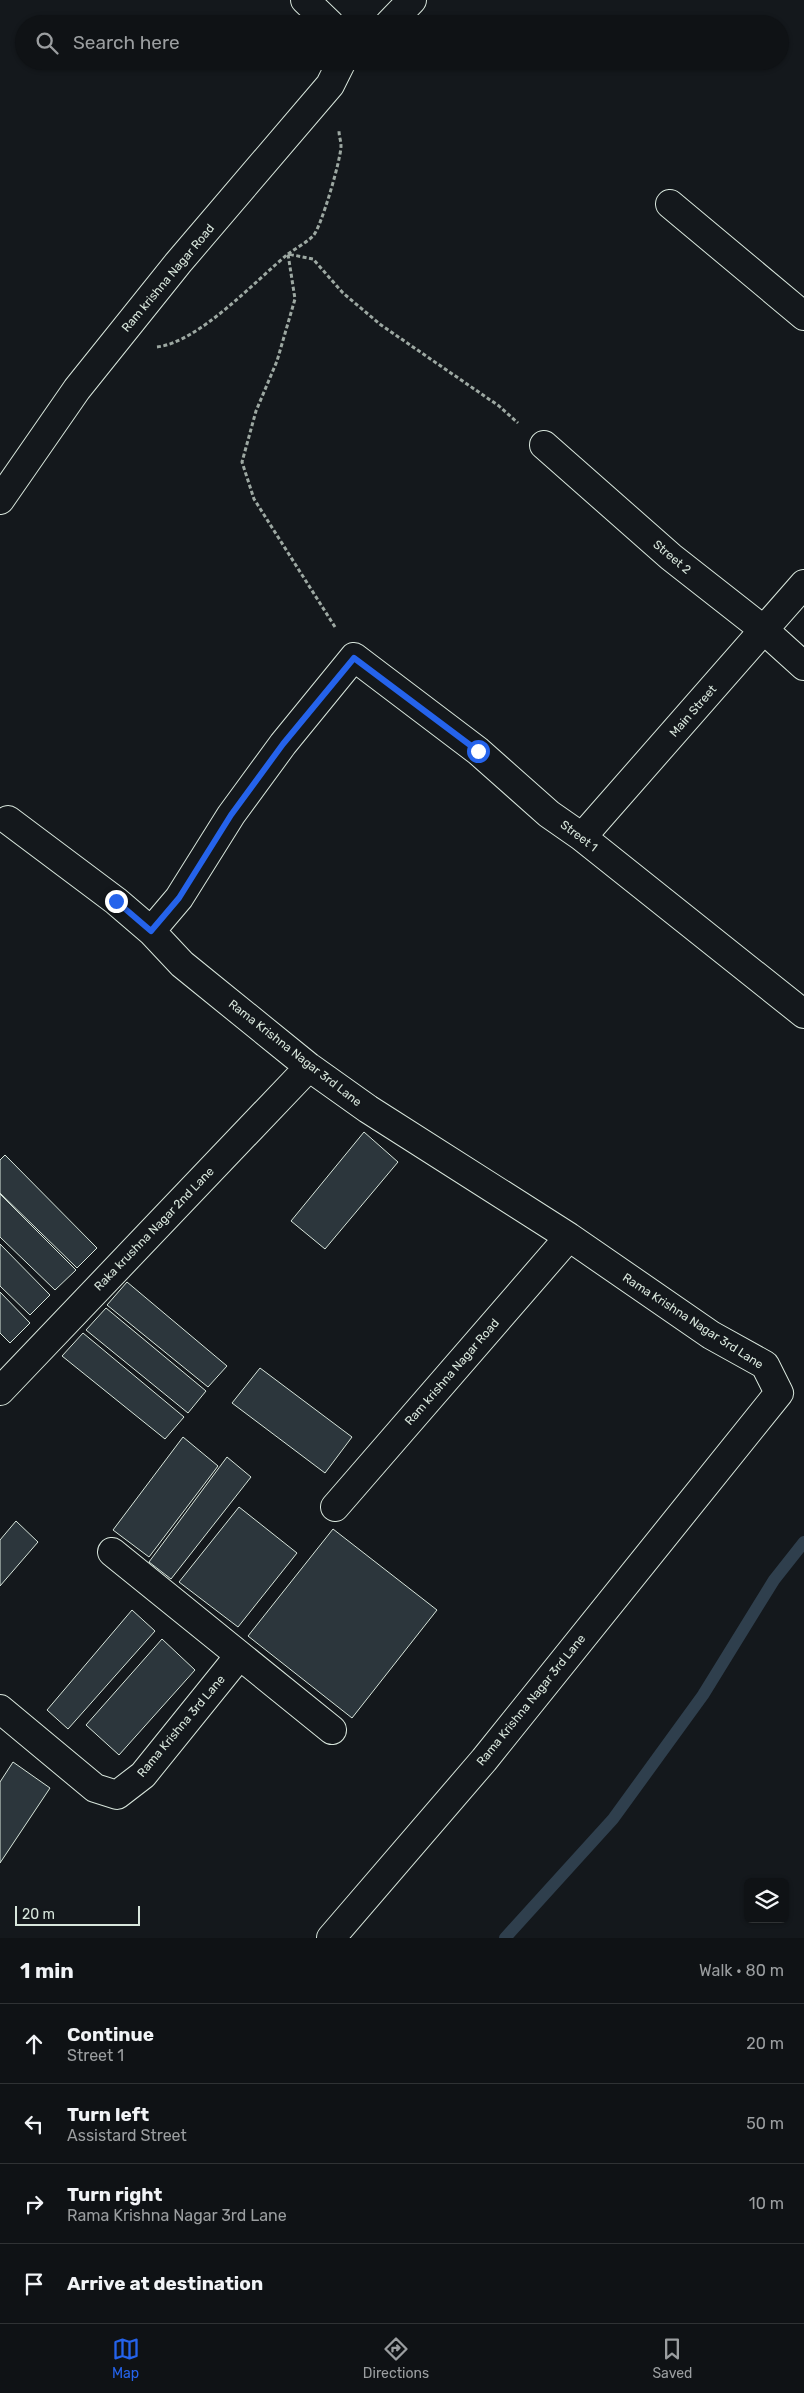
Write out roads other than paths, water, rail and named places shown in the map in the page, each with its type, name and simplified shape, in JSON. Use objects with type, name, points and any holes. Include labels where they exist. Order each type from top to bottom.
[{"type":"street","points":[[398,15],[412,0]]},
{"type":"street","name":"Ram krishna Nagar Road","points":[[0,500],[76,389],[178,263],[330,85],[338,70]]},
{"type":"street","points":[[330,85],[344,70]]},
{"type":"street","points":[[670,204],[804,316]]},
{"type":"street","name":"Street 2","points":[[544,445],[671,557],[764,630],[804,666]]},
{"type":"street","name":"Main Street","points":[[582,837],[804,584]]},
{"type":"street","name":"Street 1","points":[[151,931],[179,898],[231,815],[283,744],[354,658],[478,751],[548,814],[582,837],[804,1014]]},
{"type":"street","name":"Rama Krishna Nagar 3rd Lane","points":[[8,820],[116,901],[151,931],[182,964],[309,1067],[368,1110],[569,1237],[711,1335],[765,1365],[779,1393],[484,1760],[331,1938]]},
{"type":"street","name":"Raka krushna Nagar 2nd Lane","points":[[0,1391],[309,1067]]},
{"type":"street","name":"Ram krishna Nagar Road","points":[[335,1507],[569,1237]]},
{"type":"street","points":[[112,1552],[332,1730]]},
{"type":"street","name":"Rama Krishna 3rd Lane","points":[[0,1709],[94,1788],[117,1795],[143,1774],[239,1656]]},
{"type":"waterway","points":[[505,1938],[613,1819],[703,1695],[774,1580],[804,1542]]}]
